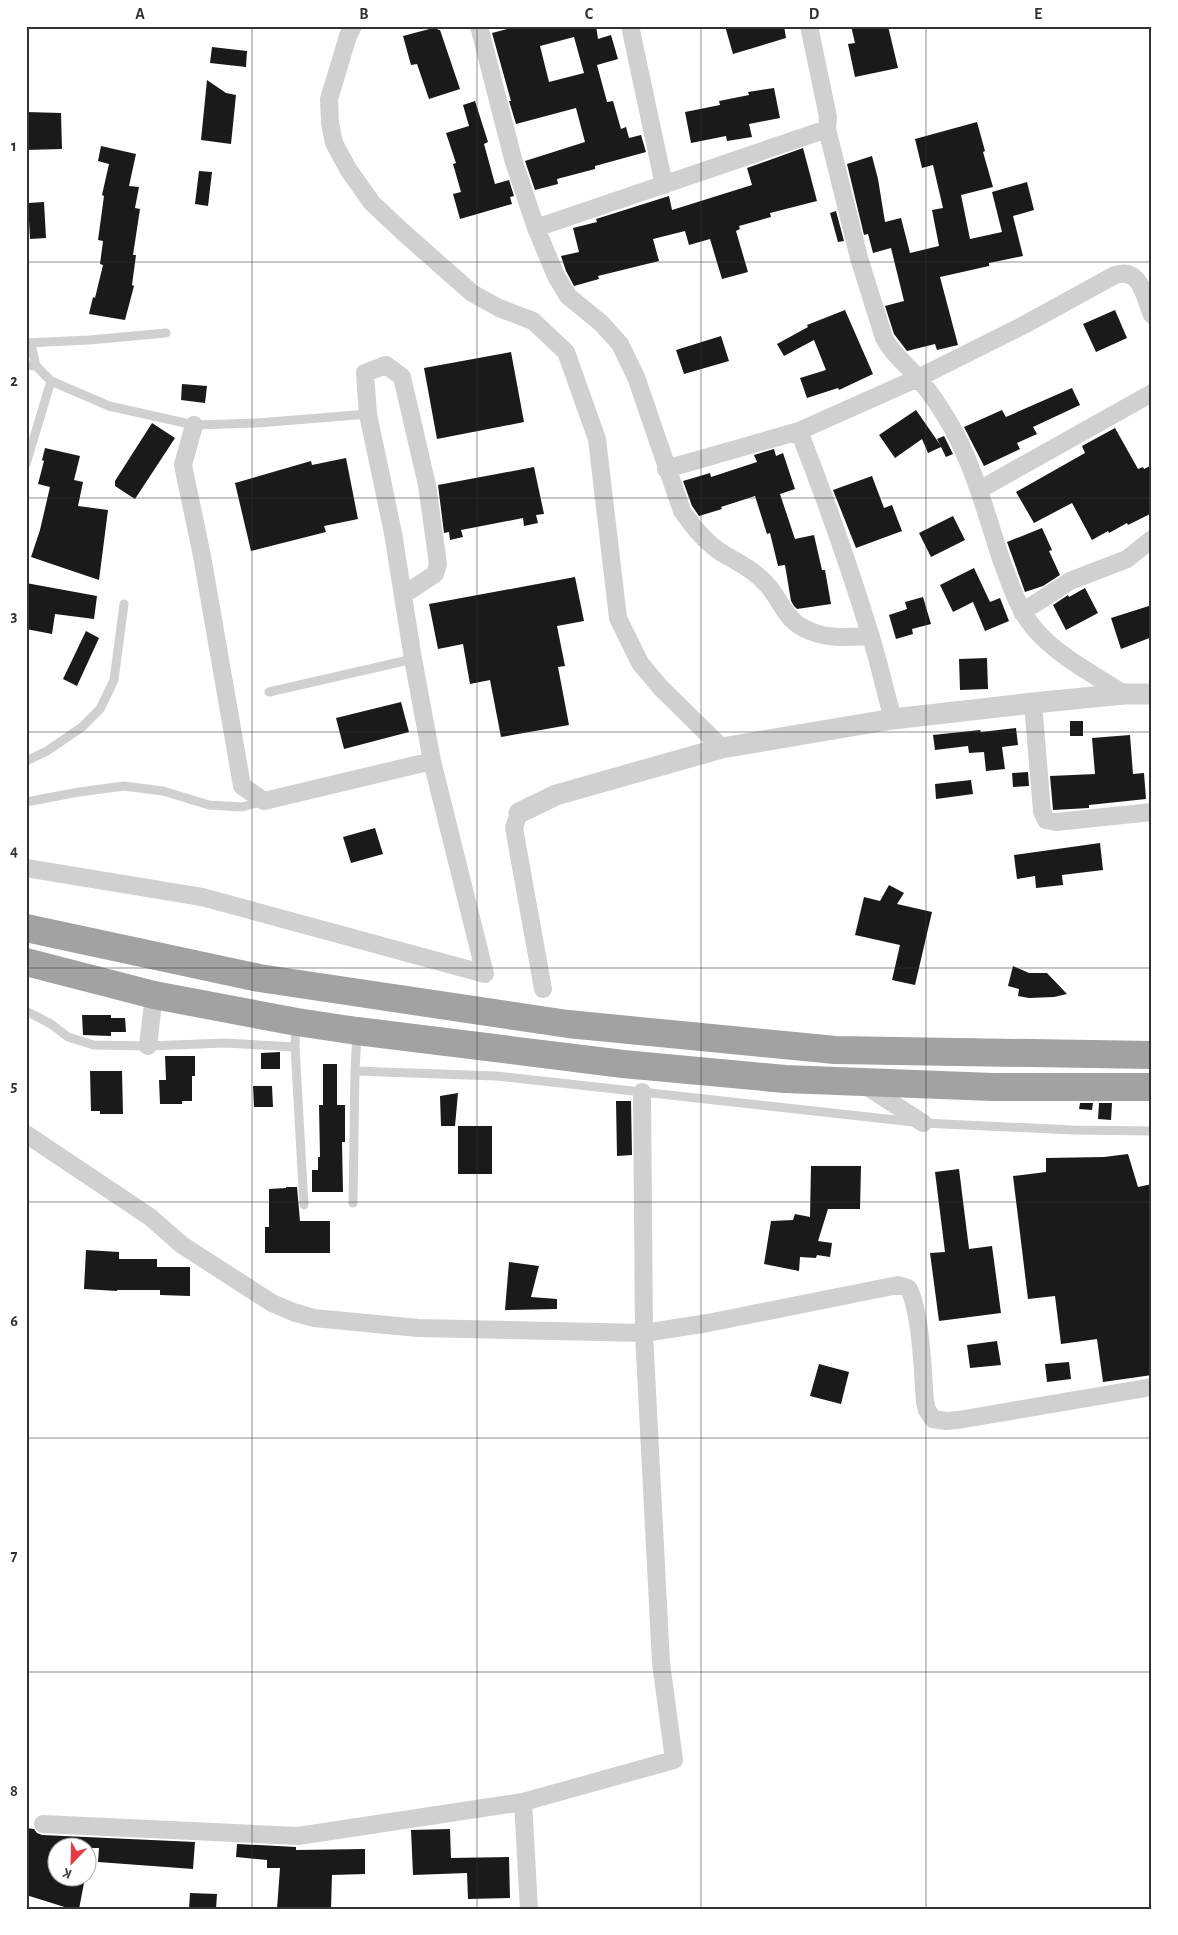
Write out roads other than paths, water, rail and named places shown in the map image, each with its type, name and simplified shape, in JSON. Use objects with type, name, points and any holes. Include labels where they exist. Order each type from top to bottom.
[{"type":"highway","points":[[26,928],[259,978],[568,1024],[835,1050],[1152,1055]]},
{"type":"highway","points":[[26,962],[296,1034],[357,1032],[623,1064],[785,1079],[993,1087],[1152,1087]]},
{"type":"street","points":[[353,26],[328,99],[334,143],[348,169],[372,203],[404,233],[472,293],[499,308],[533,321],[566,352],[597,439],[618,618],[640,663],[661,688],[722,748]]},
{"type":"street","points":[[479,26],[513,159],[536,228],[556,276],[568,296],[601,323],[620,344],[636,377],[682,511],[695,530],[720,552],[745,565],[769,587],[779,605],[797,625],[809,631],[828,636],[871,636]]},
{"type":"street","points":[[630,26],[664,185]]},
{"type":"street","points":[[809,26],[828,117],[827,129],[859,258],[884,338],[935,400],[954,431],[979,490],[1013,593],[1022,612],[1046,641],[1124,694]]},
{"type":"street","points":[[536,228],[827,129]]},
{"type":"street","points":[[666,469],[799,430],[918,378],[1020,327],[1115,275],[1128,273],[1136,277],[1152,315]]},
{"type":"street","points":[[26,868],[202,897],[484,974],[432,761],[413,660],[393,533],[368,414],[365,373],[386,365],[402,377],[427,485],[438,564],[435,574],[403,595]]},
{"type":"street","points":[[979,490],[1152,392]]},
{"type":"street","points":[[194,426],[183,465],[202,556],[242,786],[264,800],[432,761]]},
{"type":"street","points":[[799,430],[827,503],[871,636],[893,719]]},
{"type":"street","points":[[1022,612],[1070,581],[1127,559],[1152,539]]},
{"type":"street","points":[[543,989],[514,828],[520,813],[556,795],[722,748],[893,719],[1124,694],[1152,694]]},
{"type":"street","points":[[1033,703],[1042,811],[1046,820],[1056,822],[1152,812]]},
{"type":"street","points":[[148,1046],[154,995]]},
{"type":"street","points":[[858,1081],[923,1123]]},
{"type":"street","points":[[43,1824],[298,1836],[523,1802],[674,1760],[661,1663],[644,1333],[642,1092]]},
{"type":"street","points":[[26,1134],[150,1218],[182,1245],[272,1303],[314,1318],[418,1328],[644,1333],[708,1323],[898,1284],[908,1288],[912,1296],[920,1343],[925,1402],[927,1410],[933,1419],[958,1420],[1152,1388]]},
{"type":"street","points":[[523,1802],[529,1909]]},
{"type":"lane","points":[[166,333],[29,344],[36,366],[51,381],[109,406],[194,426],[368,414]]},
{"type":"lane","points":[[26,365],[36,366]]},
{"type":"lane","points":[[26,464],[51,381]]},
{"type":"lane","points":[[26,761],[47,751],[82,727],[100,709],[114,680],[124,604]]},
{"type":"lane","points":[[269,692],[413,660]]},
{"type":"lane","points":[[26,802],[124,786],[163,791],[210,805],[242,806],[264,800]]},
{"type":"lane","points":[[26,1011],[51,1024],[68,1037],[94,1045],[148,1046],[225,1043],[296,1034],[304,1205]]},
{"type":"lane","points":[[353,1203],[357,1032]]},
{"type":"lane","points":[[355,1071],[496,1076],[923,1123],[1073,1130],[1152,1130]]}]
